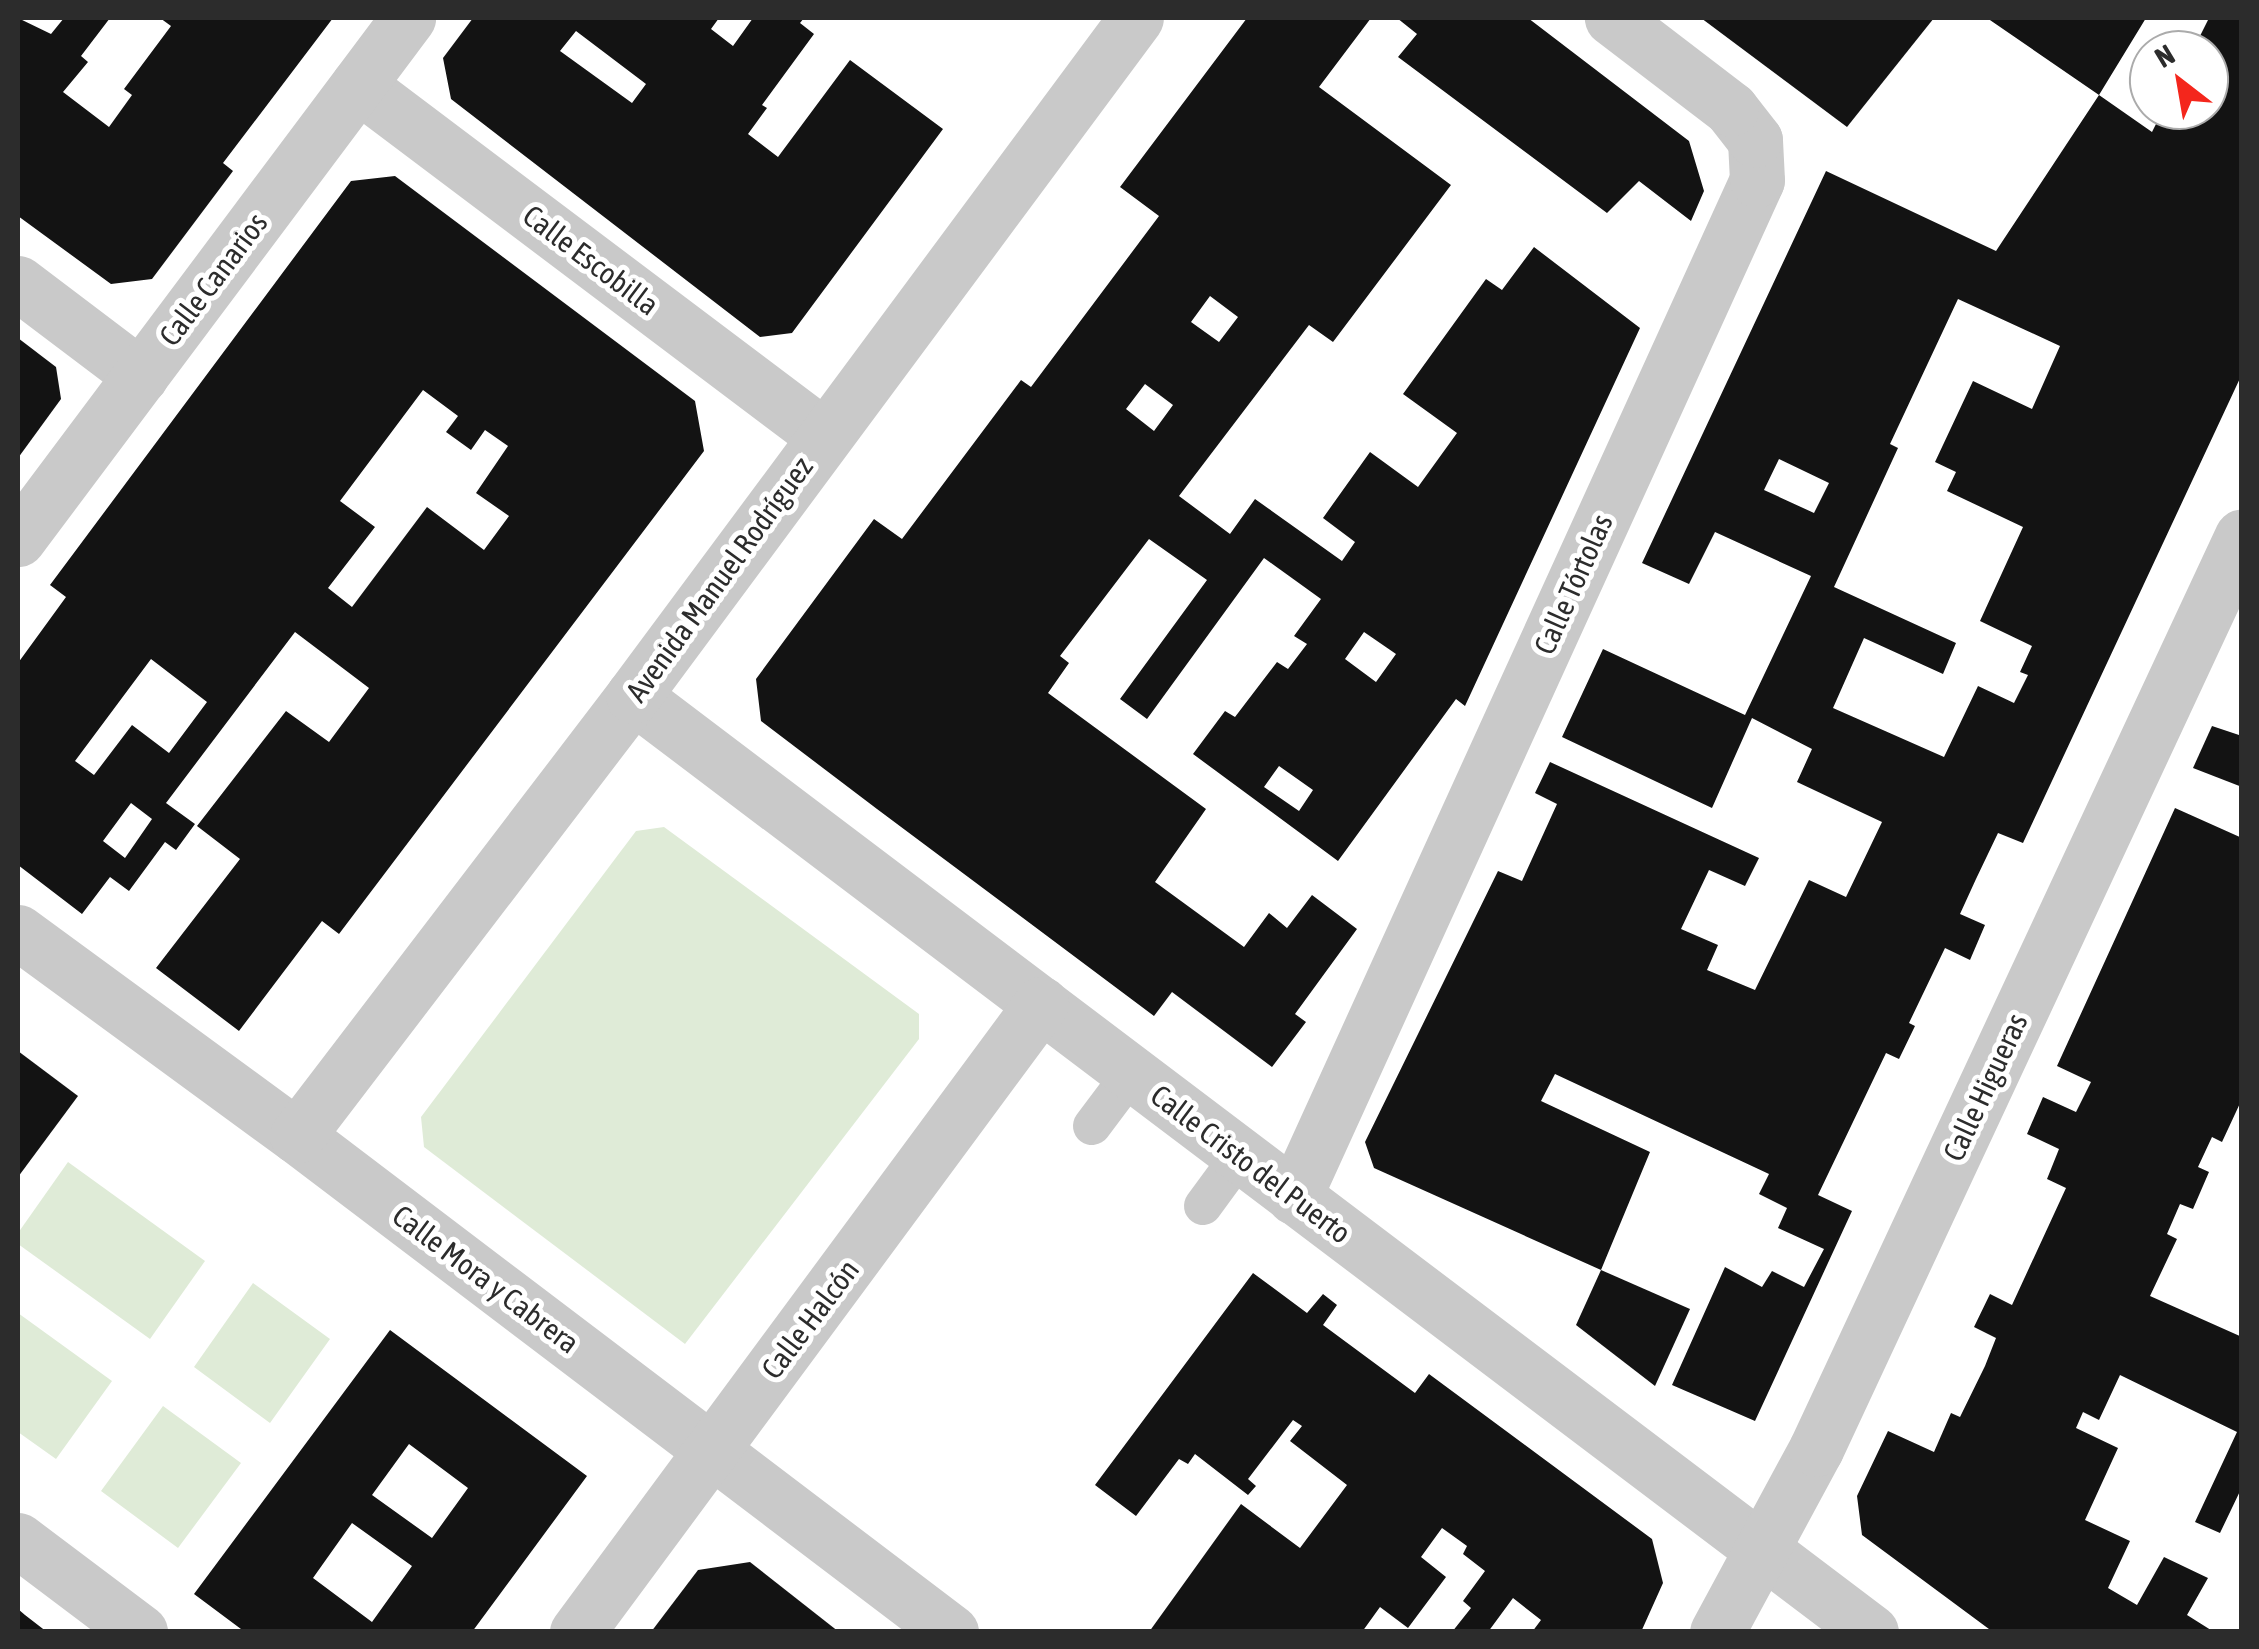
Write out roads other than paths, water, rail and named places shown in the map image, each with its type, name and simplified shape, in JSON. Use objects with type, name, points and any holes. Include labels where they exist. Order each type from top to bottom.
[{"type":"street","name":"Calle Canarios","points":[[18,539],[408,18]]},
{"type":"street","name":"Avenida Manuel Rodríguez","points":[[297,1136],[632,696],[1136,18]]},
{"type":"street","name":"Calle Tórtolas","points":[[1294,1197],[1757,180],[1755,140],[1731,109],[1612,18]]},
{"type":"street","name":"Calle Escobilla","points":[[358,85],[824,436]]},
{"type":"street","points":[[18,283],[141,376]]},
{"type":"street","name":"Calle Higueras","points":[[1717,1632],[1816,1450],[2242,536]]},
{"type":"street","name":"Calle Cristo del Puerto","points":[[632,696],[1871,1632]]},
{"type":"street","name":"Calle Mora y Cabrera","points":[[18,932],[297,1136],[950,1632]]},
{"type":"street","name":"Calle Halcón","points":[[577,1632],[1040,1004]]},
{"type":"street","points":[[18,1540],[140,1632]]},
{"type":"lane","points":[[1092,1126],[1131,1074]]},
{"type":"lane","points":[[1202,1206],[1241,1154]]}]
